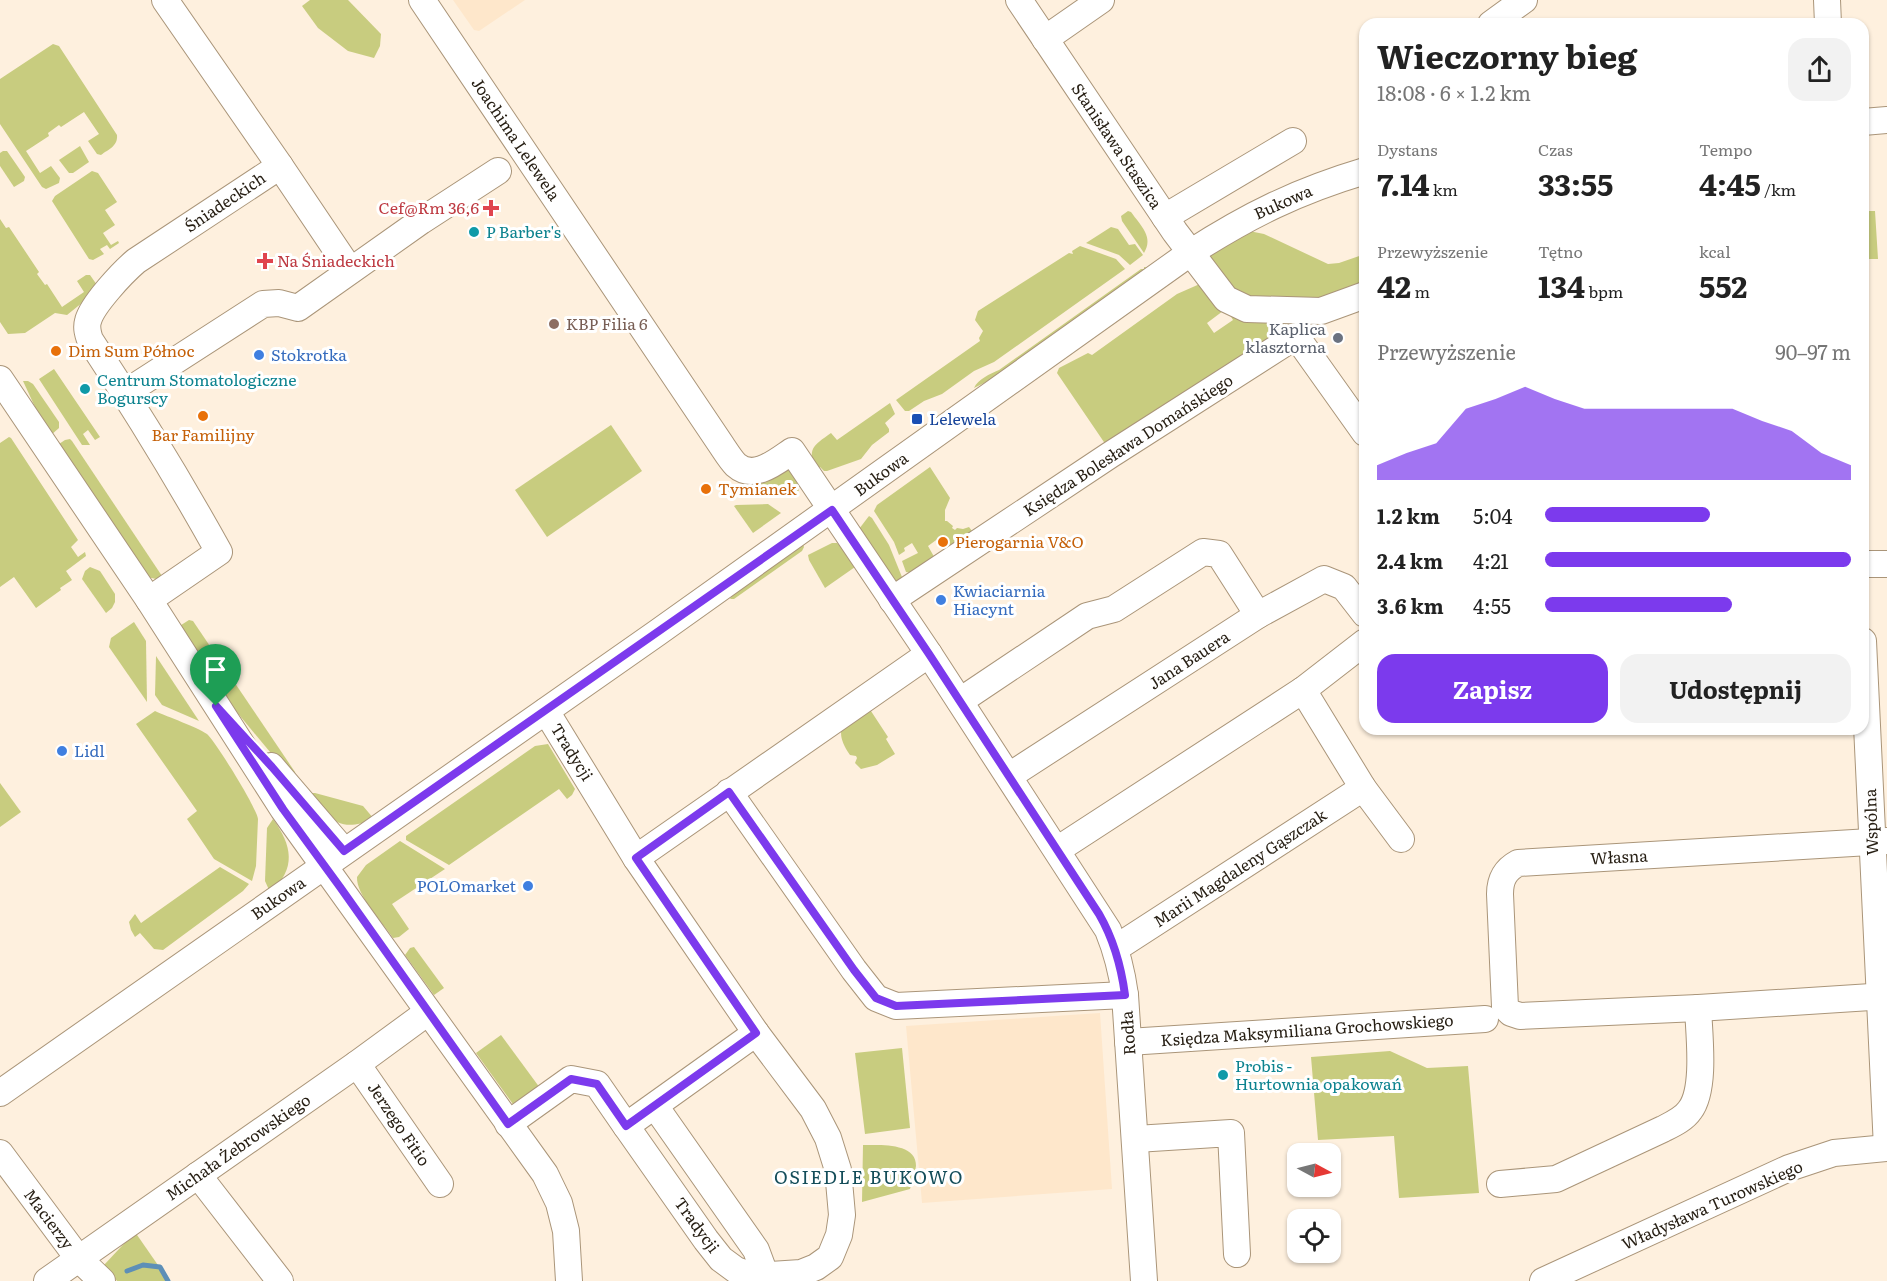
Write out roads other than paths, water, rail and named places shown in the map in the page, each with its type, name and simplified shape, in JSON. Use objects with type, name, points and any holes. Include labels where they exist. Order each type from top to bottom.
[{"type":"street","name":"Śniadeckich","points":[[149,600],[219,552],[178,478],[90,340],[87,330],[92,313],[126,270],[136,261],[280,166],[165,0]]},
{"type":"street","name":"Joachima Lelewela","points":[[422,0],[736,465],[743,470],[755,471],[766,468],[792,451],[832,510]]},
{"type":"street","name":"Stanisława Staszica","points":[[1019,0],[1165,217],[1226,299],[1247,309],[1321,311],[1359,297]]},
{"type":"street","points":[[1045,39],[1101,0]]},
{"type":"street","points":[[1499,18],[1524,0]]},
{"type":"street","points":[[1827,0],[1828,18]]},
{"type":"street","points":[[1869,122],[1887,120]]},
{"type":"street","points":[[1165,217],[1293,141]]},
{"type":"street","points":[[280,166],[350,270]]},
{"type":"street","points":[[125,393],[263,304],[279,303],[298,308],[350,270],[498,171]]},
{"type":"street","name":"Bukowa","points":[[0,1093],[832,510],[1190,253],[1256,213],[1333,180],[1359,173]]},
{"type":"street","name":"Księdza Bolesława Domańskiego","points":[[892,600],[1110,455],[1296,336],[1359,424]]},
{"type":"street","points":[[0,379],[149,600],[283,809],[334,859],[428,1012],[545,1174],[560,1203],[566,1231],[569,1281]]},
{"type":"street","name":"Rodła","points":[[832,510],[1099,914],[1116,948],[1125,995],[1144,1281]]},
{"type":"street","points":[[960,701],[1087,616],[1114,609],[1203,552],[1219,554],[1258,615]]},
{"type":"street","points":[[1869,564],[1887,564]]},
{"type":"street","name":"Jana Bauera","points":[[1009,776],[1258,615],[1324,579],[1344,586],[1359,606]]},
{"type":"street","points":[[1057,850],[1303,690],[1359,647]]},
{"type":"street","points":[[636,858],[929,654]]},
{"type":"street","name":"Wspólna","points":[[1869,684],[1878,748],[1887,1148]]},
{"type":"street","points":[[1303,690],[1364,788],[1401,839]]},
{"type":"street","name":"Tradycji","points":[[508,1124],[571,1079],[597,1084],[721,1259],[736,1270],[753,1276],[801,1274],[830,1257],[839,1235],[842,1215],[838,1170],[828,1138],[813,1109],[756,1033],[636,858],[546,711]]},
{"type":"street","name":"Marii Magdaleny Gąszczak","points":[[1116,948],[1364,788]]},
{"type":"street","points":[[729,792],[876,998],[896,1006],[1125,995]]},
{"type":"street","name":"Własna","points":[[1495,1013],[1500,884],[1510,867],[1518,863],[1879,842]]},
{"type":"street","name":"Księdza Maksymiliana Grochowskiego","points":[[1128,1042],[1511,1012],[1520,1016],[1884,997]]},
{"type":"street","points":[[1500,1184],[1556,1179],[1664,1129],[1690,1111],[1699,1086],[1698,1008]]},
{"type":"street","name":"Michała Żebrowskiego","points":[[47,1281],[428,1012]]},
{"type":"street","points":[[626,1126],[756,1033]]},
{"type":"street","name":"Jerzego Fitio","points":[[357,1064],[440,1185]]},
{"type":"street","points":[[655,1106],[756,1250],[766,1276]]},
{"type":"street","points":[[1136,1139],[1231,1133],[1237,1254]]},
{"type":"street","name":"Władysława Turowskiego","points":[[1543,1281],[1789,1168],[1834,1153],[1887,1148]]},
{"type":"street","name":"Macierzy","points":[[0,1153],[78,1258],[102,1281]]},
{"type":"street","points":[[198,1175],[280,1281]]},
{"type":"waterway","points":[[127,1271],[143,1265],[160,1267],[168,1281]]},
{"type":"place","name":"Cef@Rm 36,6","points":[[491,208]]},
{"type":"place","name":"P Barber's","points":[[474,232]]},
{"type":"place","name":"Na Śniadeckich","points":[[265,261]]},
{"type":"place","name":"KBP Filia 6","points":[[554,324]]},
{"type":"place","name":"Kaplica klasztorna","points":[[1338,338]]},
{"type":"place","name":"Dim Sum Północ","points":[[56,351]]},
{"type":"place","name":"Stokrotka","points":[[259,355]]},
{"type":"place","name":"Centrum Stomatologiczne Bogurscy","points":[[85,389]]},
{"type":"place","name":"Bar Familijny","points":[[203,416]]},
{"type":"place","name":"Lelewela","points":[[917,419]]},
{"type":"place","name":"Tymianek","points":[[706,489]]},
{"type":"place","name":"Pierogarnia V&O","points":[[943,542]]},
{"type":"place","name":"Kwiaciarnia Hiacynt","points":[[941,600]]},
{"type":"place","name":"Lidl","points":[[62,751]]},
{"type":"place","name":"POLOmarket","points":[[528,886]]},
{"type":"place","name":"Probis - Hurtownia opakowań","points":[[1223,1075]]},
{"type":"district","name":"OSIEDLE BUKOWO","points":[[869,1178]]}]
